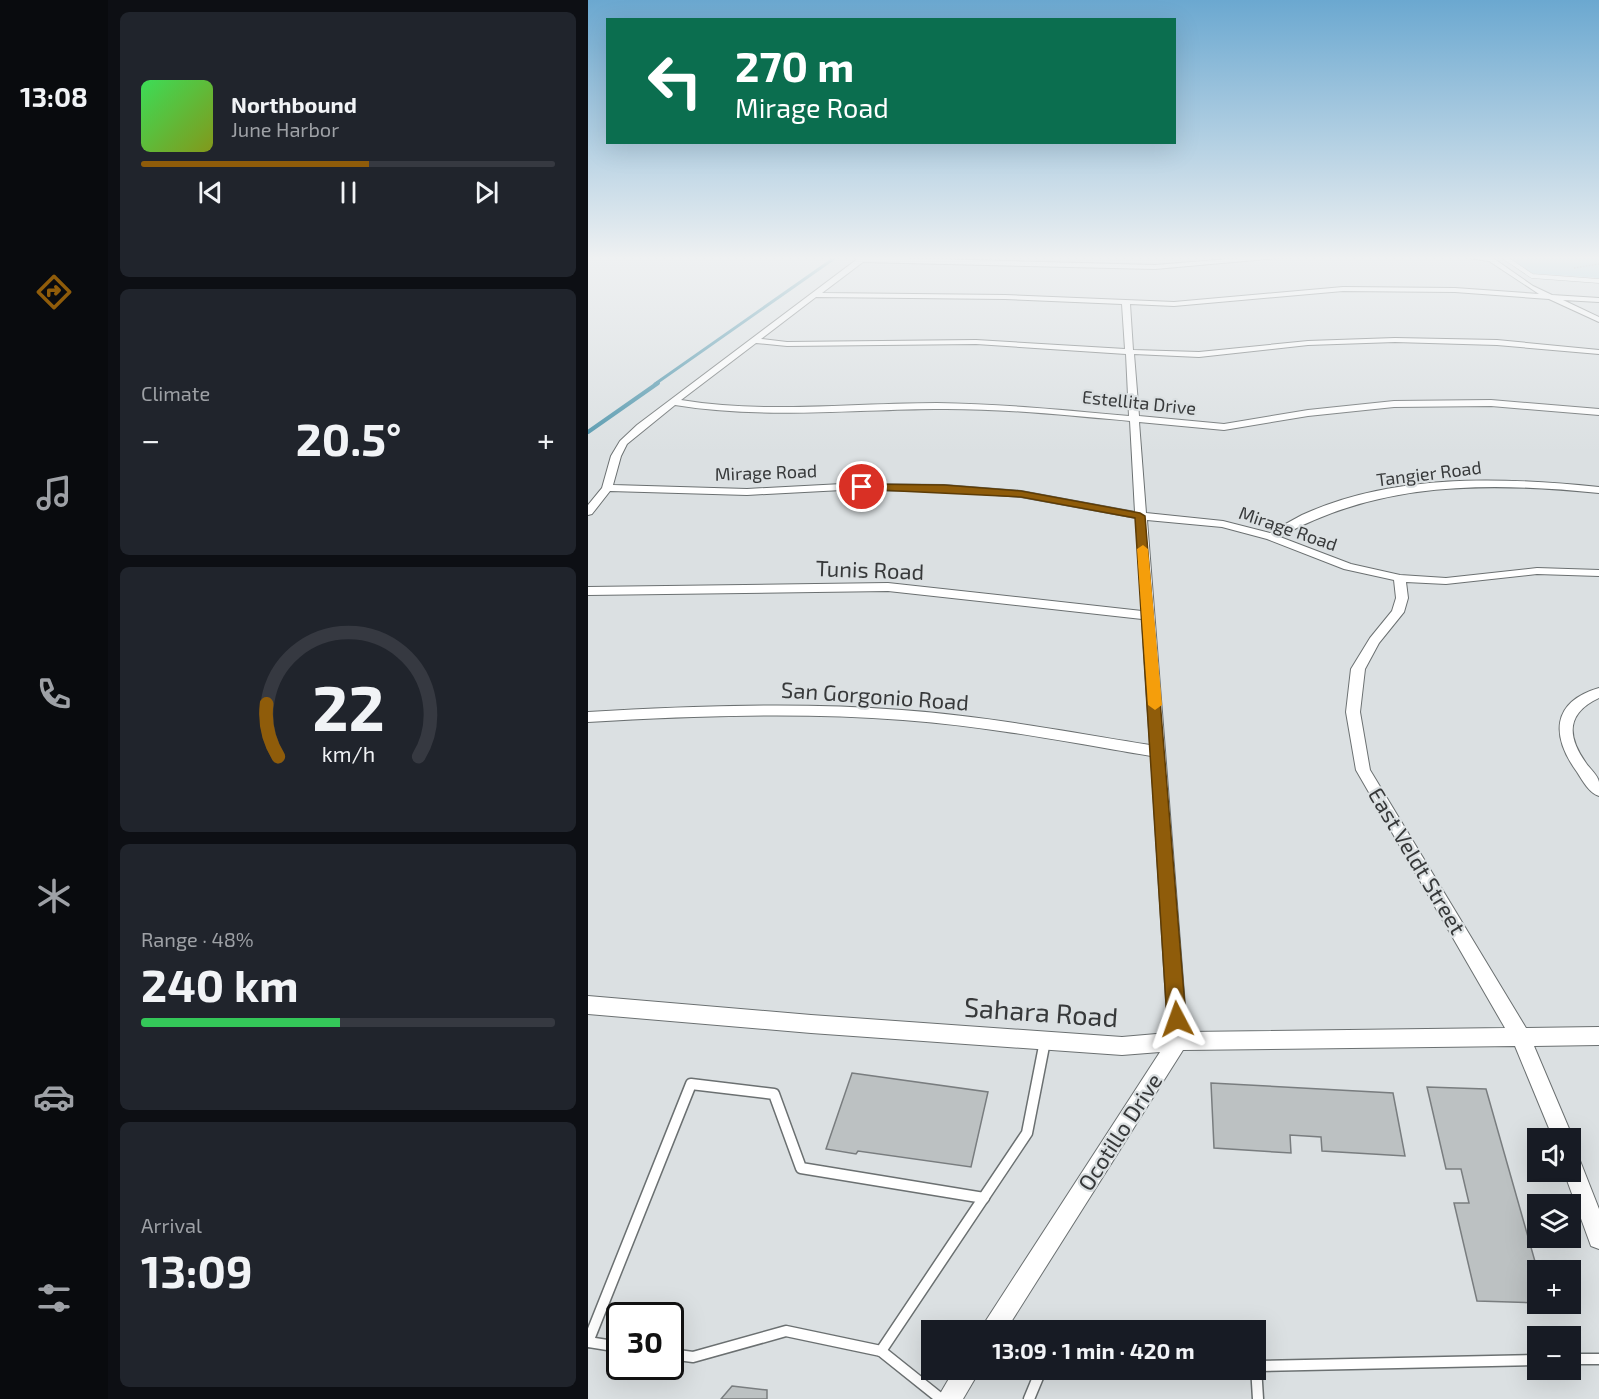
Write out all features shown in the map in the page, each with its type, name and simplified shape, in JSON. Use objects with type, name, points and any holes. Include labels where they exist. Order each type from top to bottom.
[{"type":"street","points":[[588,512],[607,488],[616,456],[623,443],[779,322]]},
{"type":"street","points":[[1127,322],[1178,1041]]},
{"type":"street","points":[[754,341],[787,344],[976,342],[1214,355],[1323,342],[1400,339],[1541,345],[1599,352]]},
{"type":"street","name":"Estellita Drive","points":[[675,402],[712,408],[760,410],[938,406],[1038,410],[1224,428],[1308,413],[1394,404],[1491,403],[1599,412]]},
{"type":"street","name":"Tangier Road","points":[[1271,537],[1289,525],[1341,505],[1414,489],[1485,483],[1557,485],[1599,490]]},
{"type":"street","name":"Mirage Road","points":[[607,488],[704,492],[842,487],[944,488],[1054,498],[1140,516],[1223,524],[1271,537],[1348,567],[1400,578],[1446,581],[1537,571],[1599,573]]},
{"type":"street","name":"East Veldt Street","points":[[1400,578],[1402,598],[1398,612],[1374,641],[1358,669],[1353,712],[1363,770],[1521,1037],[1559,1128]]},
{"type":"street","name":"Tunis Road","points":[[588,591],[888,587],[1149,616]]},
{"type":"street","points":[[1599,693],[1584,697],[1570,711],[1566,732],[1570,752],[1599,790]]},
{"type":"street","name":"San Gorgonio Road","points":[[588,717],[722,710],[841,711],[949,719],[1158,752]]},
{"type":"street","name":"Sahara Road","points":[[588,1005],[1122,1046],[1178,1041],[1599,1036]]},
{"type":"street","name":"Ocotillo Drive","points":[[1003,1320],[1178,1041]]},
{"type":"street","points":[[1578,1182],[1599,1238]]},
{"type":"street","points":[[949,1399],[961,1380]]},
{"type":"lane","points":[[881,1351],[1028,1133],[1045,1041]]},
{"type":"lane","points":[[606,1345],[588,1342],[691,1084],[774,1094],[801,1168],[984,1198]]},
{"type":"lane","points":[[684,1356],[693,1357],[786,1331],[881,1351],[941,1399]]},
{"type":"lane","points":[[1581,1359],[1599,1359]]},
{"type":"lane","points":[[1266,1366],[1527,1360]]},
{"type":"lane","points":[[1029,1399],[1037,1380]]},
{"type":"lane","points":[[1257,1380],[1258,1399]]},
{"type":"building","points":[[852,1073],[988,1092],[971,1167],[858,1151],[856,1154],[826,1149]]},
{"type":"building","points":[[1211,1083],[1393,1093],[1405,1156],[1322,1151],[1321,1137],[1290,1135],[1291,1153],[1214,1148]]},
{"type":"building","points":[[1427,1087],[1486,1089],[1527,1233],[1527,1248],[1531,1248],[1535,1260],[1527,1260],[1527,1303],[1477,1301],[1454,1203],[1469,1203],[1461,1169],[1446,1169]]},
{"type":"building","points":[[732,1386],[767,1390],[767,1399],[721,1399]]},
{"type":"waterway","points":[[655,384],[743,322]]},
{"type":"waterway","points":[[588,432],[658,383]]},
{"type":"slow traffic","points":[[1143,549],[1155,705]]},
{"type":"route","points":[[862,487],[944,488],[1021,494],[1054,498],[1140,516],[1177,1019]]}]
